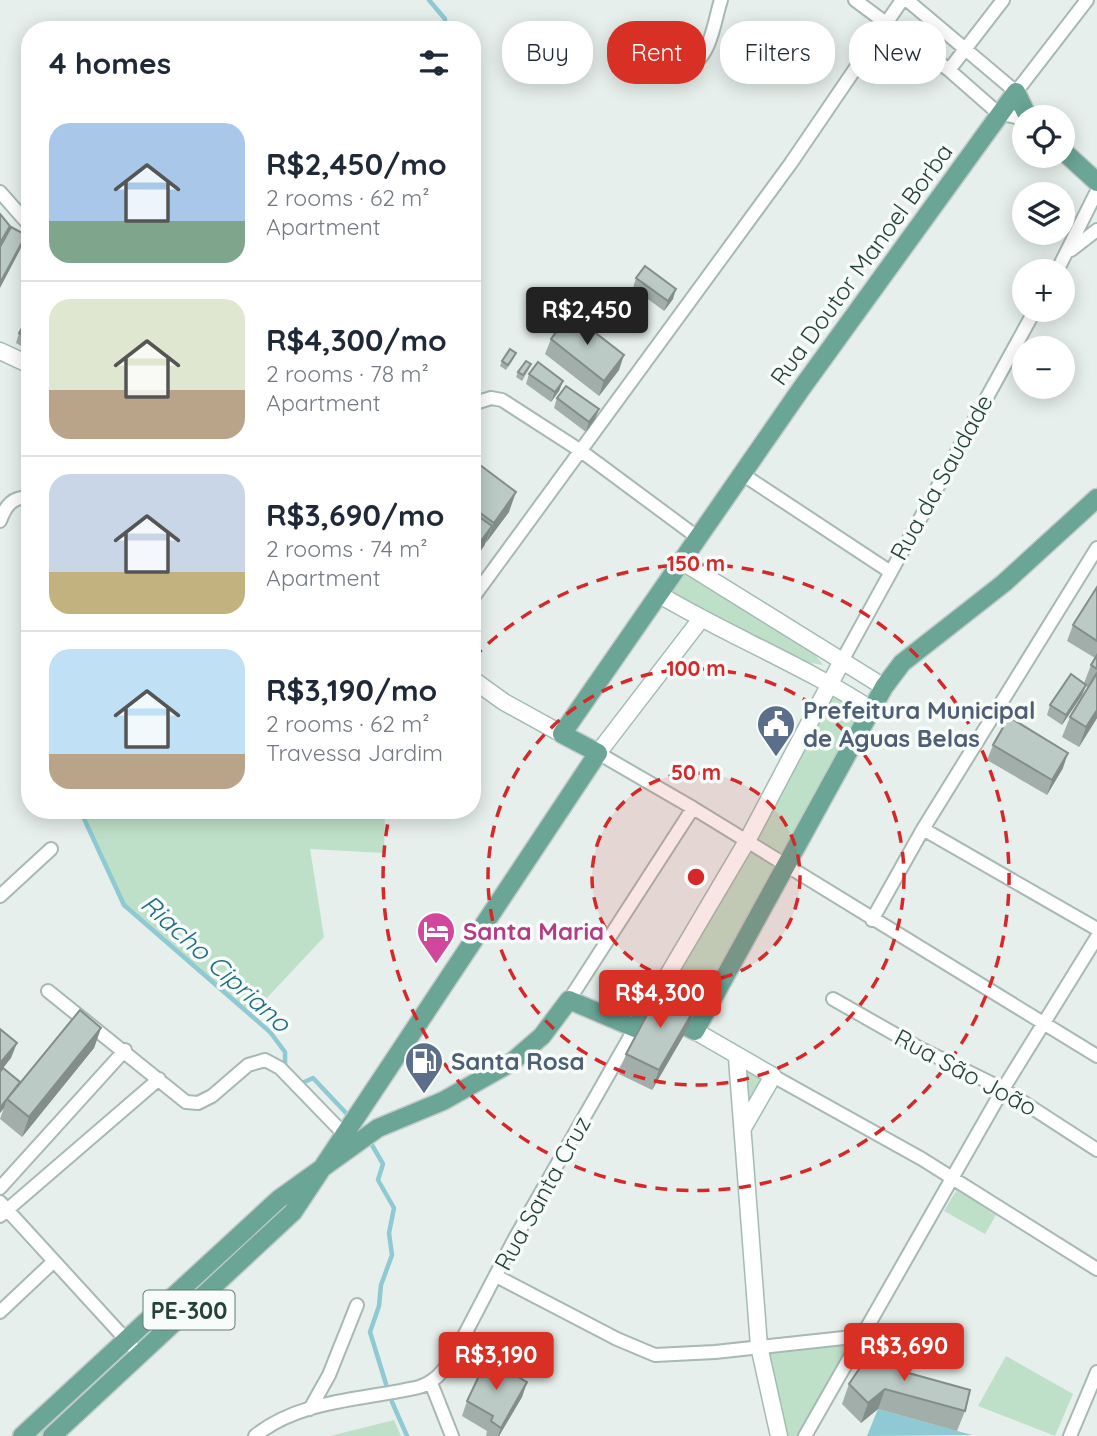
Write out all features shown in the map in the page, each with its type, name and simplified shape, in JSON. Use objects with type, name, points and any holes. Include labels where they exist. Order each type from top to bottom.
[{"type":"main road","name":"Rua Doutor Manoel Borba","points":[[562,733],[660,595],[697,537],[1016,92]]},
{"type":"main road","points":[[1016,92],[1021,105]]},
{"type":"main road","points":[[1075,162],[1097,181]]},
{"type":"main road","points":[[569,1000],[635,1028],[649,1006],[695,1031],[884,687],[902,663],[1004,583],[1097,498]]},
{"type":"main road","points":[[22,1436],[124,1339],[279,1199],[315,1176],[392,1066],[598,753],[562,733]]},
{"type":"main road","name":"PE-300","points":[[52,1436],[273,1233],[293,1212],[315,1176],[387,1123],[453,1097],[512,1062],[542,1036],[569,1000]]},
{"type":"street","points":[[706,46],[721,0]]},
{"type":"street","points":[[855,0],[885,21]]},
{"type":"street","points":[[887,21],[902,0]]},
{"type":"street","points":[[907,0],[966,47],[1016,92]]},
{"type":"street","points":[[949,70],[1003,0]]},
{"type":"street","name":"Rua Doutor Manoel Borba","points":[[1016,92],[1087,0]]},
{"type":"street","points":[[946,68],[998,114],[1012,116]]},
{"type":"street","points":[[481,587],[791,163],[849,77]]},
{"type":"street","points":[[1064,259],[1097,191]]},
{"type":"street","points":[[0,192],[21,216]]},
{"type":"street","points":[[1066,255],[1097,230]]},
{"type":"street","name":"Rua da Saudade","points":[[843,659],[1028,322]]},
{"type":"street","points":[[0,351],[21,361]]},
{"type":"street","points":[[481,401],[491,398],[508,404],[581,452],[697,537]]},
{"type":"street","points":[[742,474],[889,571]]},
{"type":"street","points":[[0,521],[8,503],[21,498]]},
{"type":"street","points":[[872,920],[923,829],[1093,566],[1097,548]]},
{"type":"street","points":[[681,561],[843,659],[884,687]]},
{"type":"street","points":[[660,595],[701,619],[831,683],[872,710]]},
{"type":"street","points":[[701,619],[598,753],[693,808],[1097,1056]]},
{"type":"street","points":[[649,1006],[747,841],[843,659]]},
{"type":"street","points":[[481,685],[504,702],[562,733]]},
{"type":"street","points":[[569,1000],[693,808]]},
{"type":"street","points":[[923,829],[1097,929]]},
{"type":"street","points":[[0,896],[51,849]]},
{"type":"street","points":[[806,1436],[1003,1089],[1097,937]]},
{"type":"street","points":[[48,991],[125,1050],[186,1102],[198,1103],[212,1096],[248,1065],[265,1060],[280,1068],[344,1134]]},
{"type":"street","name":"Rua São João","points":[[833,999],[947,1063],[1003,1089],[1097,1150]]},
{"type":"street","name":"Rua Santa Cruz","points":[[430,1383],[452,1359],[635,1028]]},
{"type":"street","points":[[695,1031],[737,1058],[830,1106],[1097,1269]]},
{"type":"street","points":[[0,1188],[125,1050]]},
{"type":"street","points":[[737,1058],[759,1346],[779,1436]]},
{"type":"street","points":[[743,1128],[773,1076]]},
{"type":"street","points":[[140,1355],[2,1209],[159,1079]]},
{"type":"street","points":[[0,1312],[52,1262]]},
{"type":"street","points":[[496,1276],[643,1352],[670,1356],[862,1336]]},
{"type":"street","points":[[310,1409],[329,1376],[357,1305]]},
{"type":"street","points":[[1070,1436],[1093,1392],[1097,1372]]},
{"type":"street","points":[[255,1436],[276,1422],[310,1409],[430,1383],[452,1436]]},
{"type":"green space","points":[[684,568],[805,641],[823,665],[792,660],[666,593]]},
{"type":"green space","points":[[832,688],[866,710],[786,864],[752,840]]},
{"type":"green space","points":[[84,819],[385,819],[384,853],[310,849],[324,937],[251,1015],[124,905]]},
{"type":"green space","points":[[749,846],[782,868],[694,1027],[654,1006]]},
{"type":"green space","points":[[741,1063],[768,1078],[745,1117]]},
{"type":"green space","points":[[957,1189],[996,1215],[985,1234],[944,1211]]},
{"type":"green space","points":[[300,1192],[286,1214],[49,1436],[28,1436],[127,1342]]},
{"type":"green space","points":[[854,1341],[800,1436],[784,1436],[763,1351]]},
{"type":"green space","points":[[1006,1356],[1073,1394],[1055,1436],[978,1406]]},
{"type":"green space","points":[[394,1420],[401,1436],[330,1436]]},
{"type":"water","points":[[878,1409],[972,1435],[867,1436]]},
{"type":"building","points":[[0,214],[10,226],[0,243]]},
{"type":"building","points":[[11,227],[21,232],[21,244],[0,283],[0,247]]},
{"type":"building","points":[[645,266],[676,289],[668,301],[636,278]]},
{"type":"building","points":[[570,313],[624,355],[604,381],[551,339]]},
{"type":"building","points":[[510,349],[516,353],[508,365],[502,361]]},
{"type":"building","points":[[526,361],[531,364],[523,375],[518,372]]},
{"type":"building","points":[[538,362],[563,381],[555,392],[529,374]]},
{"type":"building","points":[[566,386],[599,409],[589,422],[557,398]]},
{"type":"building","points":[[481,466],[516,492],[494,523],[481,514]]},
{"type":"building","points":[[481,518],[492,526],[481,541]]},
{"type":"building","points":[[1097,587],[1097,641],[1073,625]]},
{"type":"building","points":[[1097,655],[1097,669],[1091,665]]},
{"type":"building","points":[[1097,673],[1097,710],[1086,727],[1070,717]]},
{"type":"building","points":[[1071,674],[1086,685],[1066,715],[1050,705]]},
{"type":"building","points":[[1009,717],[1068,753],[1052,780],[993,745]]},
{"type":"building","points":[[661,989],[695,1008],[659,1070],[626,1054]]},
{"type":"building","points":[[80,1010],[101,1028],[29,1117],[7,1099]]},
{"type":"building","points":[[0,1029],[17,1043],[0,1063]]},
{"type":"building","points":[[3,1068],[20,1082],[0,1108],[0,1072]]},
{"type":"building","points":[[883,1353],[898,1356],[907,1364],[905,1372],[970,1390],[965,1411],[885,1389],[868,1403],[849,1384],[868,1356],[877,1359]]},
{"type":"building","points":[[487,1359],[527,1382],[501,1428],[491,1421],[493,1416],[467,1401]]},
{"type":"waterway","name":"Riacho Cipriano","points":[[429,0],[445,21]]},
{"type":"waterway","name":"Riacho Cipriano","points":[[84,819],[124,905],[270,1032],[285,1052],[285,1067]]},
{"type":"waterway","name":"Riacho Cipriano","points":[[298,1081],[300,1084],[313,1078],[346,1113]]},
{"type":"waterway","name":"Riacho Cipriano","points":[[372,1145],[383,1164],[378,1180],[394,1208],[389,1233],[392,1255],[381,1285],[379,1306],[370,1332],[386,1384]]},
{"type":"waterway","name":"Riacho Cipriano","points":[[392,1402],[407,1436]]},
{"type":"place","name":"Prefeitura Municipal de Aguas Belas","points":[[776,758]]},
{"type":"place","name":"Santa Maria","points":[[436,965]]},
{"type":"place","name":"Santa Rosa","points":[[424,1095]]}]
